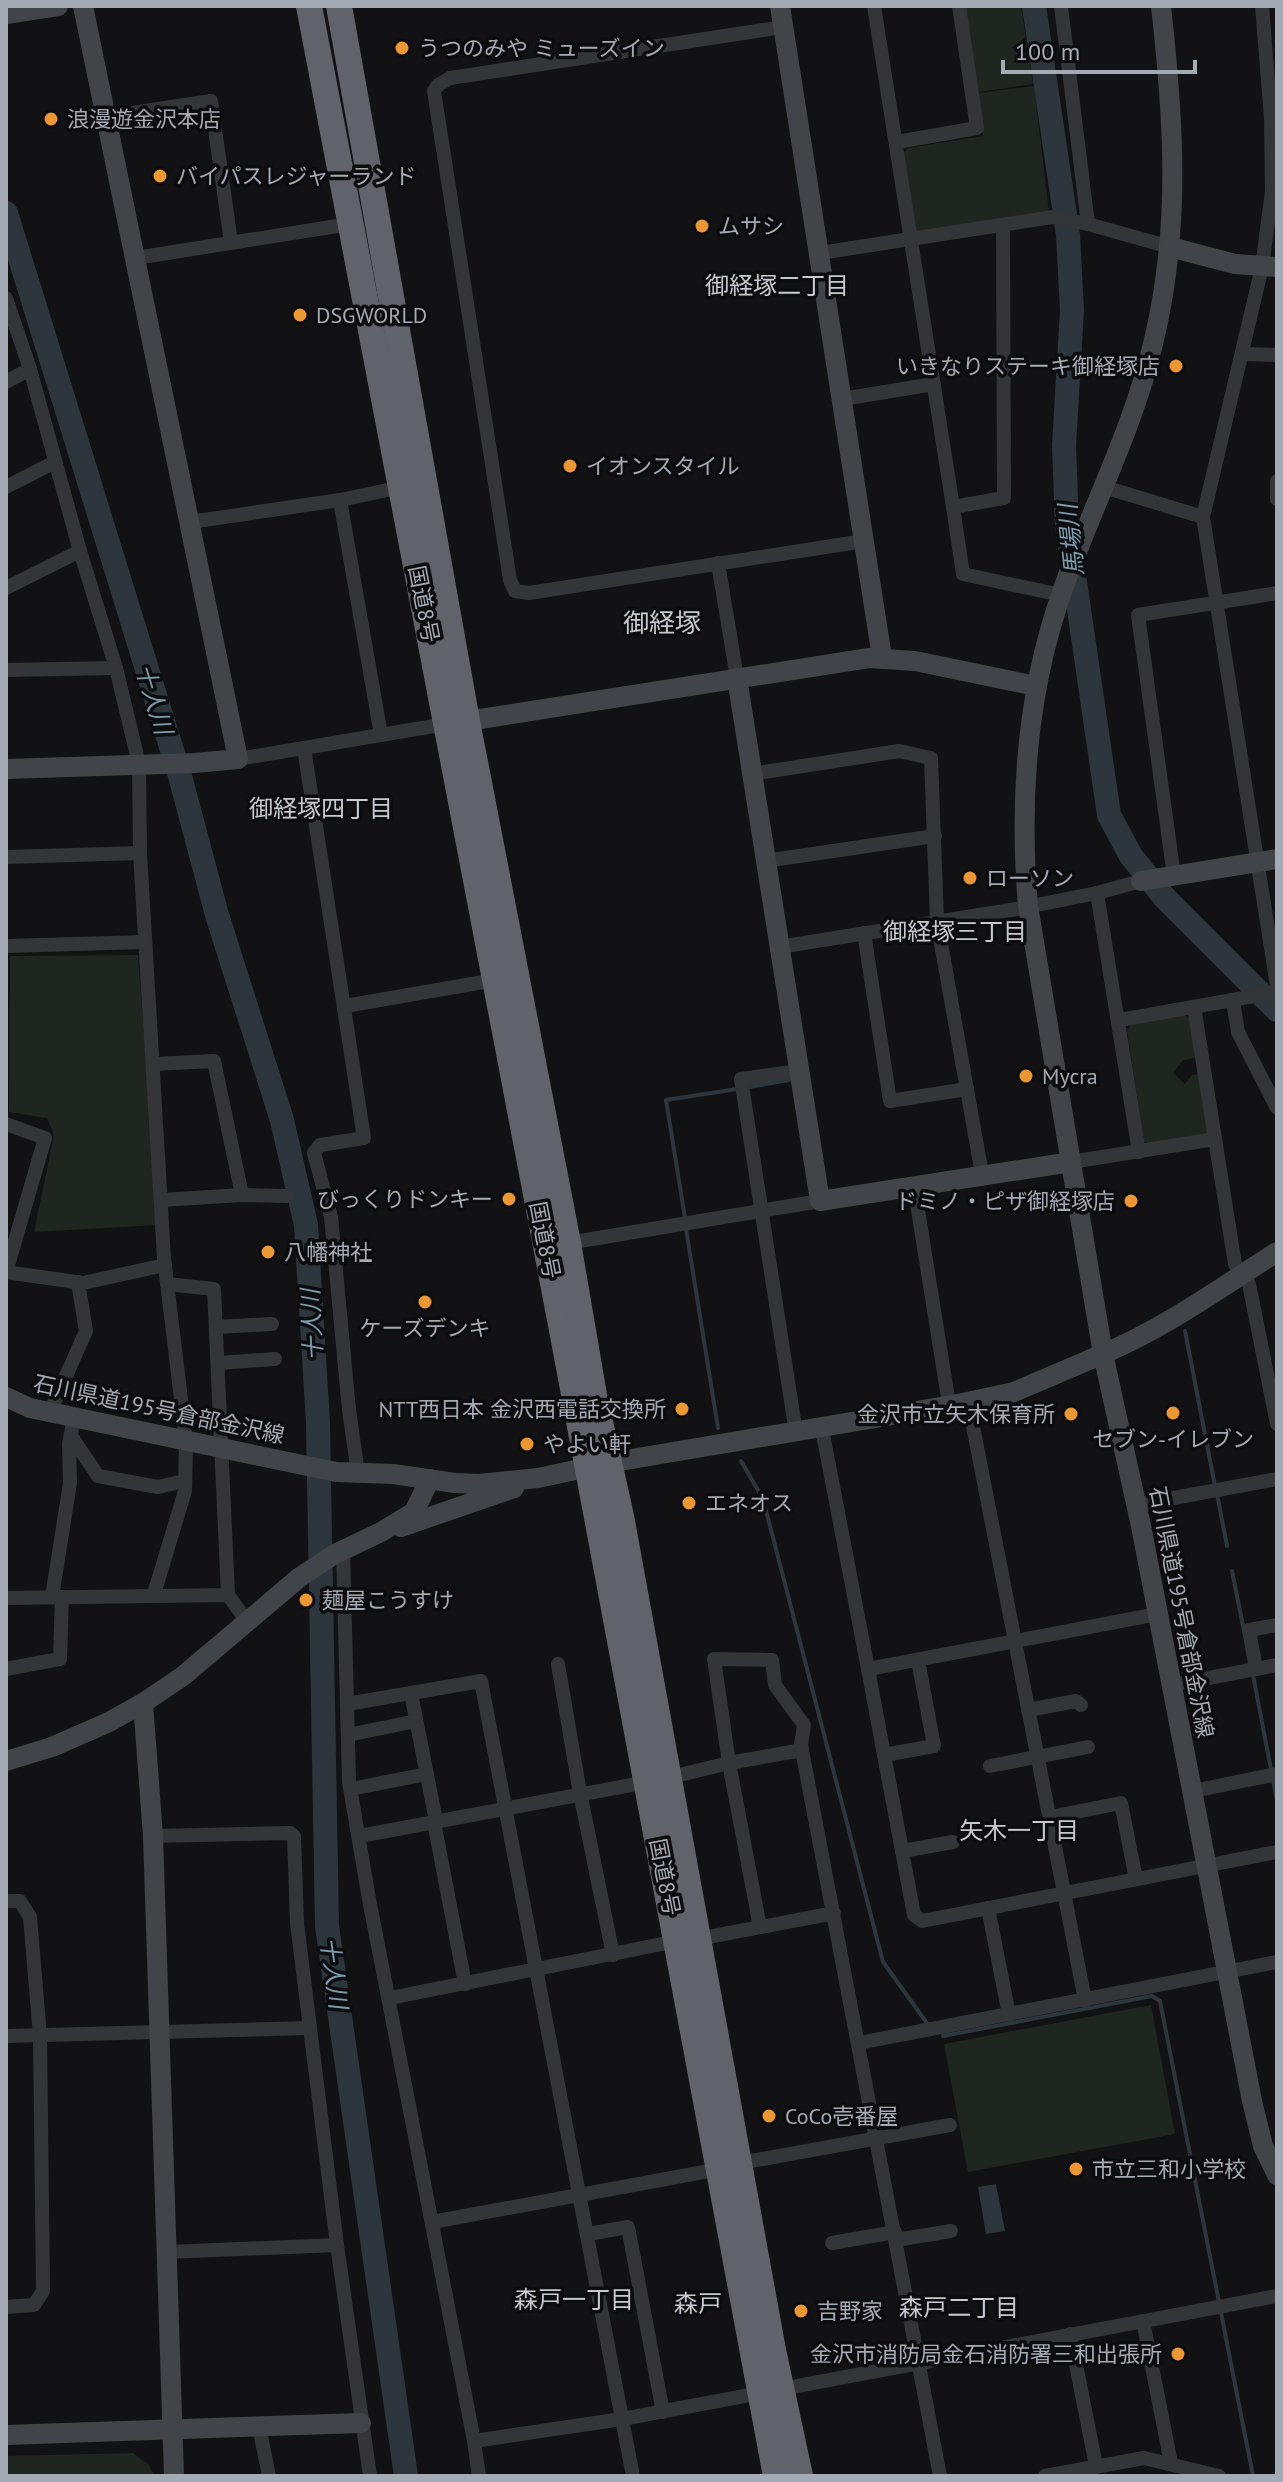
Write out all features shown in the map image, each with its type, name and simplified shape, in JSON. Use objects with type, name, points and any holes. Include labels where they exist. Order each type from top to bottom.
[{"type":"highway","name":"国道8号","points":[[309,6],[402,487],[568,1243],[598,1465]]},
{"type":"highway","name":"国道8号","points":[[339,6],[495,980],[598,1465],[730,2166],[771,2391],[776,2476]]},
{"type":"highway","name":"国道8号","points":[[771,2391],[800,2476]]},
{"type":"street","points":[[6,14],[58,6]]},
{"type":"street","points":[[83,6],[238,759]]},
{"type":"street","points":[[780,6],[882,657]]},
{"type":"street","points":[[874,6],[963,574],[1063,588]]},
{"type":"street","points":[[897,142],[977,128],[959,6]]},
{"type":"street","points":[[1061,6],[1088,224]]},
{"type":"street","name":"石川県道195号倉部金沢線","points":[[1161,6],[1174,143],[1170,247],[1153,345],[1137,401],[1063,588],[1036,686],[1025,798],[1024,848],[1028,906],[1103,1354],[1158,1614],[1227,1972],[1277,2175]]},
{"type":"street","points":[[1120,1020],[1233,1001],[1275,990],[1267,861],[1203,517],[1242,354],[1270,267],[1271,118],[1262,6]]},
{"type":"street","points":[[783,27],[450,78],[443,80],[434,91],[511,586],[515,591],[529,593],[864,541]]},
{"type":"street","points":[[106,117],[211,101],[231,242]]},
{"type":"street","points":[[820,253],[1003,225],[1065,219],[1208,258],[1270,267]]},
{"type":"street","points":[[136,258],[350,224]]},
{"type":"street","points":[[953,507],[1004,498],[1003,225]]},
{"type":"street","points":[[6,298],[30,369],[80,551],[148,764],[140,853],[145,942],[165,1265],[186,1440],[185,1491],[154,1594]]},
{"type":"street","points":[[1242,354],[1277,355]]},
{"type":"street","points":[[6,382],[30,369]]},
{"type":"street","points":[[842,399],[934,384]]},
{"type":"street","points":[[6,487],[55,462]]},
{"type":"street","points":[[1277,481],[1277,499]]},
{"type":"street","points":[[190,522],[340,500],[402,487]]},
{"type":"street","points":[[1104,487],[1203,517]]},
{"type":"street","points":[[340,500],[381,735]]},
{"type":"street","points":[[6,588],[80,551]]},
{"type":"street","points":[[718,563],[820,1201]]},
{"type":"street","points":[[1159,878],[1138,615],[1277,593]]},
{"type":"street","points":[[6,769],[238,759],[456,722],[882,657],[1036,686]]},
{"type":"street","points":[[6,670],[116,668]]},
{"type":"street","points":[[304,748],[364,1138],[320,1145],[314,1153],[331,1217],[358,1473],[479,1484],[538,1478],[1014,1392],[1134,1341],[1277,1252]]},
{"type":"street","points":[[752,774],[899,751],[931,758],[937,921],[982,1174]]},
{"type":"street","points":[[765,861],[935,836]]},
{"type":"street","points":[[6,857],[140,853]]},
{"type":"street","points":[[779,947],[1028,906],[1159,878],[1267,861]]},
{"type":"street","points":[[1097,893],[1139,1152]]},
{"type":"street","points":[[864,933],[890,1101],[967,1089]]},
{"type":"street","points":[[6,946],[145,942]]},
{"type":"street","points":[[345,1006],[495,980]]},
{"type":"street","points":[[1233,1001],[1238,1032],[1277,1108]]},
{"type":"street","points":[[1194,1007],[1235,1264],[1249,1284],[1277,1424]]},
{"type":"street","points":[[153,1064],[214,1061],[242,1195]]},
{"type":"street","points":[[796,1433],[741,1079],[799,1071]]},
{"type":"street","points":[[6,1124],[45,1138],[6,1272],[78,1282],[165,1265]]},
{"type":"street","points":[[568,1243],[982,1174],[1215,1139]]},
{"type":"street","points":[[914,1185],[948,1398],[970,1411],[1085,2000]]},
{"type":"street","points":[[161,1200],[242,1195],[288,1196]]},
{"type":"street","points":[[50,1412],[86,1331],[78,1282]]},
{"type":"street","points":[[167,1284],[214,1289],[228,1595],[246,1620]]},
{"type":"street","points":[[216,1327],[272,1324]]},
{"type":"street","points":[[218,1363],[275,1359]]},
{"type":"street","name":"石川県道195号倉部金沢線","points":[[6,1397],[30,1408],[50,1412],[72,1427],[186,1440],[336,1472],[358,1473]]},
{"type":"street","points":[[72,1427],[98,1476],[158,1487],[185,1481]]},
{"type":"street","points":[[6,1669],[60,1659],[57,1597],[70,1483],[72,1427]]},
{"type":"street","points":[[822,1429],[914,1915],[922,1921],[1277,1852]]},
{"type":"street","points":[[381,1532],[413,1525],[538,1478]]},
{"type":"street","points":[[6,1761],[52,1747],[143,1703],[183,1676],[300,1577],[339,1552],[414,1512],[430,1479]]},
{"type":"street","points":[[1136,1505],[1277,1479]]},
{"type":"street","points":[[339,1552],[351,1789],[479,2476]]},
{"type":"street","points":[[6,1598],[228,1595]]},
{"type":"street","points":[[868,1669],[1158,1614]]},
{"type":"street","points":[[1253,1670],[1249,1630],[1277,1625]]},
{"type":"street","points":[[760,1927],[729,1763],[714,1659],[772,1660],[775,1685],[804,1725],[802,1750],[940,2476]]},
{"type":"street","points":[[884,1755],[934,1746],[918,1660]]},
{"type":"street","points":[[558,1664],[613,1955]]},
{"type":"street","points":[[1172,1685],[1277,1665]]},
{"type":"street","points":[[347,1704],[481,1681],[633,2476]]},
{"type":"street","points":[[411,1693],[465,1984]]},
{"type":"street","points":[[1028,1710],[1076,1701],[1081,1705]]},
{"type":"street","points":[[143,1703],[153,1836],[174,2476]]},
{"type":"street","points":[[348,1735],[416,1721]]},
{"type":"street","points":[[990,1766],[1088,1747]]},
{"type":"street","points":[[360,1836],[802,1750]]},
{"type":"street","points":[[351,1789],[427,1774]]},
{"type":"street","points":[[1193,1791],[1274,1774]]},
{"type":"street","points":[[1050,1817],[1121,1803],[1136,1879]]},
{"type":"street","points":[[153,1836],[290,1833],[294,1836],[297,1923],[309,2028],[370,2476]]},
{"type":"street","points":[[902,1851],[953,1842]]},
{"type":"street","points":[[6,1901],[20,1901],[30,1917],[40,2036],[43,2291],[34,2305],[6,2307]]},
{"type":"street","points":[[988,1908],[1009,2015]]},
{"type":"street","points":[[390,1998],[834,1913]]},
{"type":"street","points":[[859,2043],[1277,1962]]},
{"type":"street","points":[[6,2036],[309,2028]]},
{"type":"street","points":[[432,2222],[950,2125]]},
{"type":"street","points":[[588,2234],[628,2227],[663,2412]]},
{"type":"street","points":[[832,2243],[951,2231]]},
{"type":"street","points":[[166,2252],[337,2245]]},
{"type":"street","points":[[474,2441],[663,2412],[1277,2296]]},
{"type":"street","points":[[1143,2321],[1171,2463]]},
{"type":"street","points":[[1070,2334],[1096,2466]]},
{"type":"street","points":[[6,2435],[361,2423]]},
{"type":"street","points":[[259,2426],[269,2476]]},
{"type":"street","points":[[1045,2476],[1144,2458],[1219,2476]]},
{"type":"shaded area","points":[[965,6],[1021,6],[1033,84],[978,92]]},
{"type":"shaded area","points":[[1034,86],[1049,212],[916,233],[904,153],[908,148],[983,136],[978,93]]},
{"type":"shaded area","points":[[138,955],[158,1225],[34,1232],[54,1135],[47,1118],[9,1112],[10,956]]},
{"type":"shaded area","points":[[1184,1014],[1190,1019],[1196,1058],[1183,1060],[1173,1073],[1185,1084],[1192,1075],[1199,1074],[1208,1131],[1204,1137],[1151,1145],[1144,1141],[1127,1031],[1132,1023]]},
{"type":"shaded area","points":[[1151,2005],[1175,2134],[968,2172],[944,2044]]},
{"type":"shaded area","points":[[996,2184],[1005,2231],[986,2234],[978,2187]]},
{"type":"shaded area","points":[[133,2453],[149,2465],[154,2476],[6,2476],[6,2456]]},
{"type":"waterway","name":"馬場川","points":[[1034,6],[1068,235],[1072,310],[1064,445],[1067,527],[1109,815],[1131,856],[1165,898],[1277,1010]]},
{"type":"waterway","name":"十人川","points":[[6,213],[180,776],[217,915],[282,1120],[306,1225],[318,1423],[327,1926],[406,2476]]},
{"type":"waterway","points":[[749,1087],[789,1080]]},
{"type":"waterway","points":[[685,1218],[666,1100],[737,1089]]},
{"type":"waterway","points":[[686,1229],[718,1428]]},
{"type":"waterway","points":[[1185,1331],[1215,1486]]},
{"type":"waterway","points":[[741,1461],[763,1499],[883,1962],[929,2026]]},
{"type":"waterway","points":[[1217,1494],[1227,1546]]},
{"type":"waterway","points":[[1232,1571],[1244,1631]]},
{"type":"waterway","points":[[1253,1675],[1277,1801]]},
{"type":"waterway","points":[[943,2036],[1152,1996],[1160,2001],[1253,2476]]},
{"type":"place","name":"うつのみや ミューズイン","points":[[402,48]]},
{"type":"place","name":"浪漫遊金沢本店","points":[[51,119]]},
{"type":"place","name":"バイパスレジャーランド","points":[[160,176]]},
{"type":"place","name":"ムサシ","points":[[702,226]]},
{"type":"place","name":"DSGWORLD","points":[[300,315]]},
{"type":"place","name":"いきなりステーキ御経塚店","points":[[1176,366]]},
{"type":"place","name":"イオンスタイル","points":[[570,466]]},
{"type":"place","name":"ローソン","points":[[970,878]]},
{"type":"place","name":"Mycra","points":[[1026,1076]]},
{"type":"place","name":"びっくりドンキー","points":[[509,1199]]},
{"type":"place","name":"ドミノ・ピザ御経塚店","points":[[1131,1201]]},
{"type":"place","name":"八幡神社","points":[[268,1252]]},
{"type":"place","name":"ケーズデンキ","points":[[425,1302]]},
{"type":"place","name":"NTT西日本 金沢西電話交換所","points":[[682,1409]]},
{"type":"place","name":"セブン-イレブン","points":[[1173,1413]]},
{"type":"place","name":"金沢市立矢木保育所","points":[[1071,1414]]},
{"type":"place","name":"やよい軒","points":[[527,1444]]},
{"type":"place","name":"エネオス","points":[[689,1503]]},
{"type":"place","name":"麺屋こうすけ","points":[[306,1600]]},
{"type":"place","name":"CoCo壱番屋","points":[[769,2116]]},
{"type":"place","name":"市立三和小学校","points":[[1076,2169]]},
{"type":"place","name":"吉野家","points":[[801,2311]]},
{"type":"place","name":"金沢市消防局金石消防署三和出張所","points":[[1178,2354]]},
{"type":"district","name":"御経塚二丁目","points":[[777,285]]},
{"type":"district","name":"御経塚","points":[[662,622]]},
{"type":"district","name":"御経塚四丁目","points":[[321,808]]},
{"type":"district","name":"御経塚三丁目","points":[[955,931]]},
{"type":"district","name":"矢木一丁目","points":[[1019,1830]]},
{"type":"district","name":"森戸一丁目","points":[[574,2299]]},
{"type":"district","name":"森戸","points":[[698,2303]]},
{"type":"district","name":"森戸二丁目","points":[[959,2307]]}]
